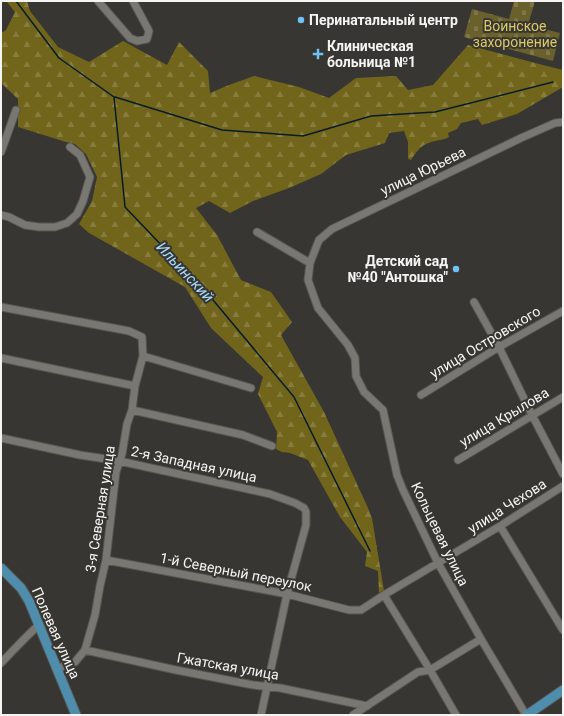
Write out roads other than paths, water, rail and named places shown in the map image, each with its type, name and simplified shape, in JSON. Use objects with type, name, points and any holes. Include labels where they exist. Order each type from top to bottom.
[{"type":"main road","name":"Полевая улица","points":[[1,568],[21,588],[29,601],[76,715]]},
{"type":"main road","points":[[526,715],[563,690]]},
{"type":"street","points":[[98,1],[130,38],[137,41],[147,39],[150,32],[133,1]]},
{"type":"street","points":[[1,152],[16,110]]},
{"type":"street","name":"улица Юрьева","points":[[355,358],[348,345],[318,308],[308,280],[310,262],[319,240],[332,229],[515,141],[555,123],[563,122]]},
{"type":"street","points":[[1,215],[25,225],[55,227],[67,223],[77,214],[83,202],[90,177],[80,155],[70,147]]},
{"type":"street","points":[[257,232],[310,262]]},
{"type":"street","points":[[474,302],[499,347],[563,474]]},
{"type":"street","name":"3-я Северная улица","points":[[1,307],[129,331],[142,337],[143,356],[135,386],[132,410],[127,424],[116,472],[106,560],[95,615],[85,650]]},
{"type":"street","name":"улица Островского","points":[[421,395],[499,347],[563,311]]},
{"type":"street","points":[[143,356],[251,388]]},
{"type":"street","points":[[1,358],[135,386]]},
{"type":"street","name":"Кольцевая улица","points":[[355,358],[356,376],[364,392],[383,410],[397,475],[403,490],[438,563],[526,715]]},
{"type":"street","name":"улица Крылова","points":[[458,460],[563,397]]},
{"type":"street","points":[[132,410],[243,435],[272,446]]},
{"type":"street","name":"2-я Западная улица","points":[[1,438],[80,455],[119,461],[270,494],[295,503],[304,508],[306,512],[306,525],[287,594]]},
{"type":"street","name":"улица Чехова","points":[[361,610],[563,486]]},
{"type":"street","points":[[500,526],[563,630]]},
{"type":"street","name":"1-й Северный переулок","points":[[106,560],[287,594],[349,610],[361,610]]},
{"type":"street","points":[[261,715],[287,594]]},
{"type":"street","points":[[384,595],[456,715]]},
{"type":"street","points":[[1,663],[26,636],[40,625]]},
{"type":"street","points":[[353,715],[418,672],[430,670],[481,639]]},
{"type":"street","points":[[56,669],[75,662],[85,650]]},
{"type":"street","name":"Гжатская улица","points":[[85,650],[176,670],[267,687],[280,688],[367,706]]},
{"type":"waterway","name":"Ильинский","points":[[16,1],[59,58],[114,97],[125,207],[208,294],[294,397],[370,551]]},
{"type":"waterway","points":[[115,97],[222,130],[303,136],[371,116],[435,112],[553,82]]},
{"type":"place","name":"Перинатальный центр","points":[[301,20]]},
{"type":"place","name":"Клиническая больница №1","points":[[318,54]]},
{"type":"place","name":"Детский сад №40 \"Антошка\"","points":[[456,269]]},
{"type":"park label","name":"Воинское захоронение","points":[[515,34]]}]
